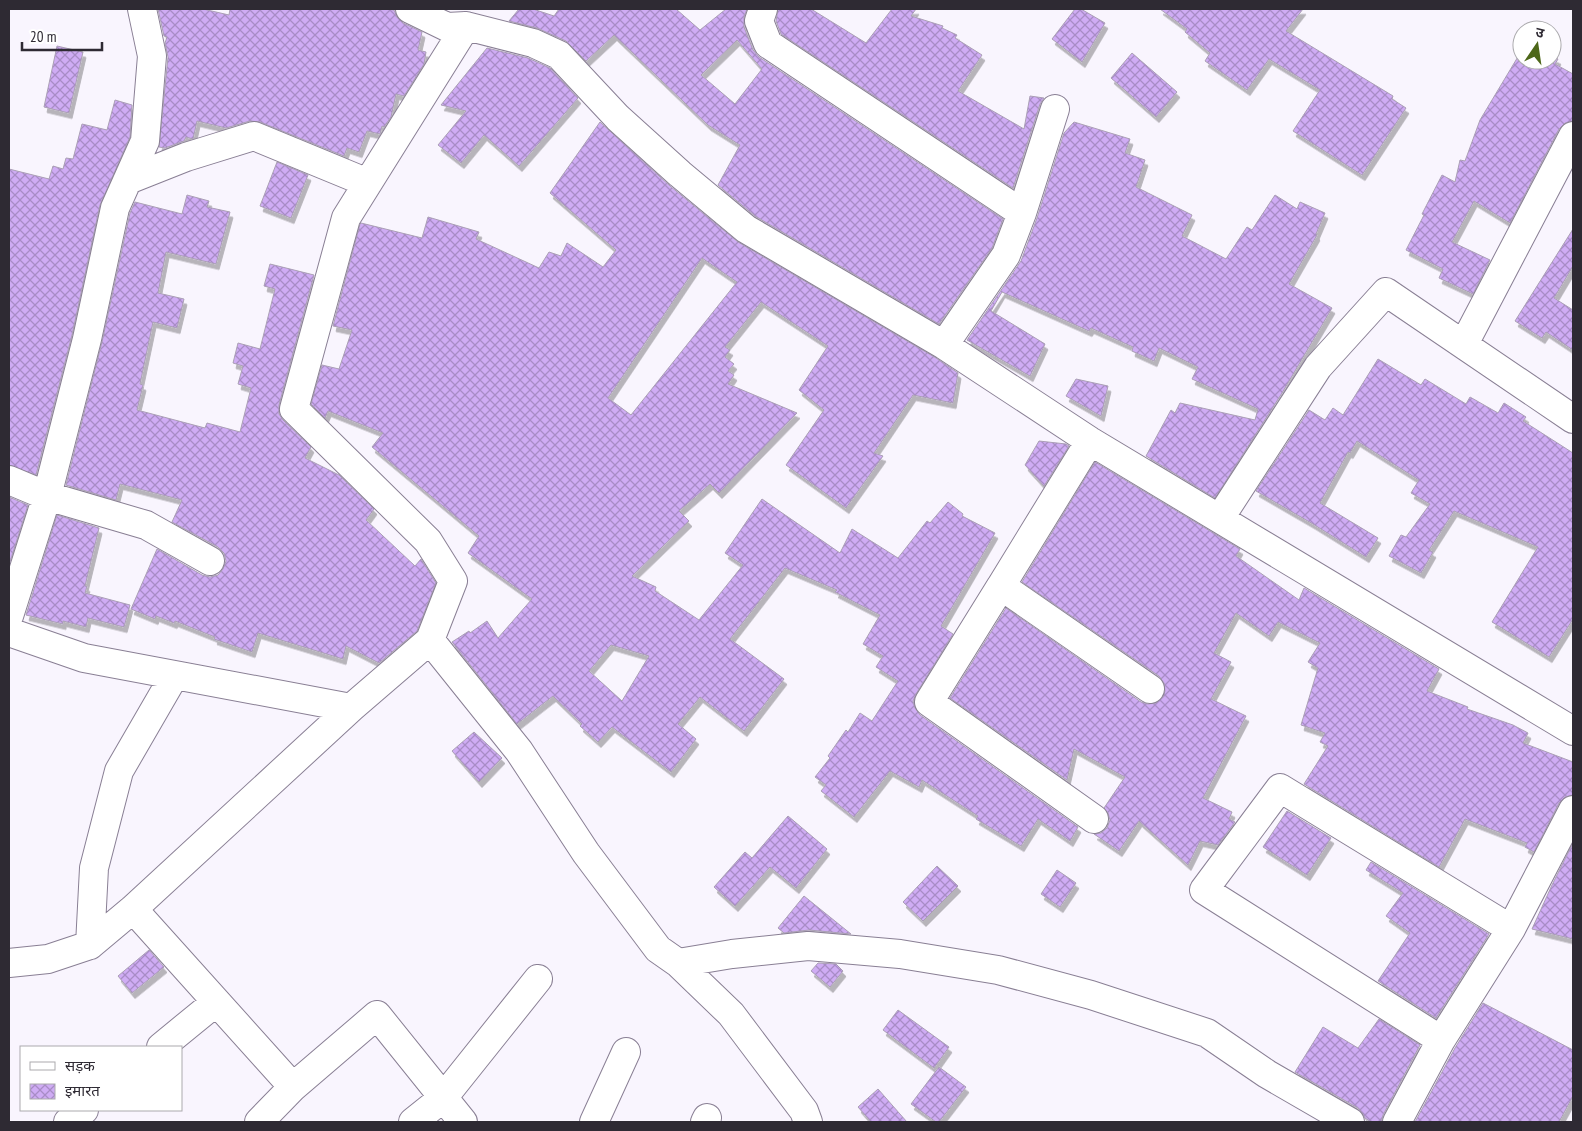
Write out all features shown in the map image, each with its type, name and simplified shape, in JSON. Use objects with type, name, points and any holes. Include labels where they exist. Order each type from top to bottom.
[{"type":"street","points":[[9,616],[47,496],[88,339],[115,208],[145,142],[152,56],[142,9]]},
{"type":"street","points":[[410,9],[447,27],[466,26],[533,43],[559,55],[618,118],[680,174],[746,229],[944,345],[1090,441],[1573,731]]},
{"type":"street","points":[[763,9],[759,22],[768,44],[1022,213]]},
{"type":"street","points":[[9,963],[48,959],[90,944],[133,909],[351,708],[430,640],[453,581],[428,541],[294,409],[346,218],[466,26]]},
{"type":"street","points":[[944,345],[1006,255],[1022,213],[1055,109]]},
{"type":"street","points":[[128,180],[186,157],[254,136],[368,183]]},
{"type":"street","points":[[1464,344],[1573,136]]},
{"type":"street","points":[[1220,518],[1318,367],[1386,292],[1573,419]]},
{"type":"street","points":[[1090,441],[929,702],[1094,819]]},
{"type":"street","points":[[9,480],[47,496],[146,525],[210,561]]},
{"type":"street","points":[[1001,586],[1150,689]]},
{"type":"street","points":[[9,632],[84,658],[351,708]]},
{"type":"street","points":[[430,640],[519,751],[586,853],[658,949],[678,963],[731,1014],[804,1111],[808,1122]]},
{"type":"street","points":[[90,944],[94,868],[119,770],[174,676]]},
{"type":"street","points":[[1440,1040],[1204,890],[1280,788],[1511,929]]},
{"type":"street","points":[[1397,1122],[1440,1040],[1511,929],[1573,810]]},
{"type":"street","points":[[133,909],[292,1087]]},
{"type":"street","points":[[678,963],[732,954],[808,946],[900,954],[998,970],[1091,995],[1207,1033],[1266,1074],[1350,1122]]},
{"type":"street","points":[[413,1122],[443,1098],[538,979]]},
{"type":"street","points":[[162,1046],[216,1002]]},
{"type":"street","points":[[259,1122],[292,1087],[377,1015],[464,1122]]},
{"type":"street","points":[[594,1122],[626,1052]]},
{"type":"street","points":[[68,1122],[83,1111]]},
{"type":"building","points":[[158,9],[203,9],[229,15],[230,9],[394,10],[397,17],[403,23],[422,32],[418,50],[426,52],[424,64],[404,96],[396,94],[391,117],[384,127],[382,126],[380,134],[367,131],[359,152],[347,148],[344,156],[260,122],[250,121],[226,128],[197,121],[193,139],[186,137],[184,141],[165,148],[159,147],[168,57],[165,43],[167,37],[164,36]]},
{"type":"building","points":[[519,9],[533,9],[554,16],[559,9],[676,9],[700,30],[726,9],[747,9],[744,17],[744,27],[753,50],[759,57],[1003,219],[992,248],[939,324],[755,216],[718,185],[740,145],[708,125],[614,35],[586,61],[566,41],[537,28],[509,21]],"holes":[[[737,40],[762,69],[735,104],[701,75]]]},
{"type":"building","points":[[778,9],[811,9],[866,43],[892,9],[916,9],[911,16],[943,26],[942,28],[957,35],[955,38],[982,55],[958,91],[1024,129],[1030,96],[1044,98],[1040,104],[1013,188],[781,34],[776,21]]},
{"type":"building","points":[[1075,9],[1081,9],[1105,23],[1082,62],[1052,39]]},
{"type":"building","points":[[1160,9],[1303,9],[1286,31],[1393,96],[1392,99],[1406,108],[1362,175],[1293,131],[1320,90],[1269,59],[1247,90],[1205,61],[1210,53],[1185,32],[1187,29]]},
{"type":"building","points":[[57,46],[83,52],[69,113],[44,107]]},
{"type":"building","points":[[487,48],[528,58],[550,68],[578,98],[519,166],[484,135],[461,163],[438,145],[466,111],[441,105]]},
{"type":"building","points":[[1132,53],[1177,92],[1156,117],[1111,78]]},
{"type":"building","points":[[1512,67],[1512,70],[1562,70],[1562,68],[1573,74],[1573,121],[1565,123],[1559,129],[1510,223],[1474,201],[1452,242],[1490,260],[1473,294],[1439,278],[1443,269],[1406,250],[1442,175],[1455,182],[1460,160],[1465,161],[1480,120]]},
{"type":"building","points":[[115,100],[132,105],[130,137],[100,205],[72,335],[36,475],[9,465],[9,169],[49,179],[53,166],[63,169],[66,158],[73,159],[82,124],[107,130]]},
{"type":"building","points":[[600,122],[670,186],[738,242],[936,358],[958,373],[953,403],[913,395],[874,453],[883,456],[846,508],[786,465],[824,410],[799,390],[828,346],[761,302],[725,347],[730,350],[725,357],[734,364],[728,371],[734,375],[728,384],[797,413],[719,493],[710,484],[679,511],[689,521],[632,576],[656,587],[655,591],[699,620],[743,565],[725,553],[762,499],[840,553],[852,529],[898,558],[927,521],[930,523],[948,502],[963,514],[962,516],[995,533],[941,626],[953,634],[916,694],[913,701],[915,708],[920,715],[1078,827],[1070,841],[1038,819],[1021,846],[976,819],[978,816],[922,780],[919,787],[890,771],[854,817],[821,791],[826,785],[815,777],[830,758],[828,756],[846,730],[848,732],[860,713],[872,721],[898,681],[876,667],[883,656],[863,644],[880,615],[835,592],[837,590],[785,568],[730,639],[784,679],[744,731],[700,697],[678,724],[696,739],[671,772],[612,727],[598,742],[580,726],[582,724],[553,696],[517,724],[452,642],[469,631],[470,633],[487,621],[498,638],[532,599],[468,553],[479,536],[372,447],[383,433],[328,411],[325,418],[311,404],[322,365],[339,369],[352,330],[333,326],[361,223],[422,238],[428,217],[479,232],[476,239],[539,268],[549,252],[561,256],[567,243],[603,267],[616,250],[550,193]],"holes":[[[702,258],[737,282],[631,415],[608,398]],[[611,645],[649,656],[622,701],[589,671]]]},
{"type":"building","points":[[1074,122],[1130,139],[1125,153],[1145,160],[1136,187],[1192,215],[1182,236],[1226,259],[1247,227],[1252,230],[1275,195],[1297,209],[1300,202],[1325,213],[1317,235],[1289,284],[1332,308],[1282,393],[1215,498],[1146,456],[1171,410],[1175,413],[1180,403],[1255,420],[1258,409],[1192,379],[1198,367],[1159,348],[1154,361],[1132,351],[1133,347],[1091,328],[1089,331],[1002,292],[991,311],[1045,344],[1030,376],[967,340],[1021,261],[1064,133]]},
{"type":"building","points":[[277,162],[308,175],[291,218],[260,206]]},
{"type":"building","points":[[187,195],[209,201],[207,207],[230,212],[216,264],[166,252],[158,293],[184,299],[177,328],[153,322],[140,384],[143,385],[137,410],[205,428],[207,423],[240,432],[251,388],[238,384],[243,366],[233,363],[238,343],[260,349],[275,289],[264,286],[270,264],[314,275],[279,405],[279,414],[311,447],[305,458],[339,475],[374,509],[366,520],[415,566],[421,559],[436,583],[417,631],[379,663],[346,646],[343,659],[258,633],[252,652],[214,639],[215,637],[175,621],[174,623],[156,616],[155,619],[131,609],[157,549],[202,575],[210,577],[218,575],[223,569],[226,561],[224,553],[218,547],[172,522],[182,500],[120,484],[116,500],[66,485],[102,342],[130,213],[135,202],[182,214]]},
{"type":"building","points":[[1573,229],[1573,266],[1554,298],[1573,310],[1573,350],[1546,332],[1542,338],[1515,321]]},
{"type":"building","points":[[1378,359],[1421,385],[1425,379],[1466,404],[1470,397],[1498,413],[1504,403],[1526,417],[1523,421],[1573,453],[1573,619],[1549,657],[1492,622],[1538,547],[1454,511],[1429,550],[1433,552],[1421,573],[1389,556],[1401,535],[1406,537],[1430,504],[1411,493],[1419,480],[1357,441],[1350,453],[1348,452],[1320,503],[1378,538],[1366,557],[1256,491],[1309,410],[1325,420],[1333,408],[1343,415]]},
{"type":"building","points":[[1076,379],[1108,386],[1101,416],[1066,396]]},
{"type":"building","points":[[1039,441],[1069,446],[1044,486],[1025,465]]},
{"type":"building","points":[[1095,462],[1240,549],[1236,556],[1299,600],[1304,588],[1439,669],[1427,691],[1468,707],[1467,709],[1513,725],[1528,733],[1523,743],[1573,762],[1573,795],[1565,797],[1559,803],[1534,852],[1525,847],[1527,843],[1465,819],[1439,867],[1304,784],[1328,746],[1320,742],[1325,733],[1301,725],[1318,668],[1308,662],[1320,643],[1278,622],[1269,636],[1236,613],[1214,653],[1231,662],[1211,699],[1246,716],[1203,798],[1232,812],[1229,819],[1235,822],[1218,845],[1200,841],[1188,865],[1139,821],[1119,851],[1094,834],[1101,833],[1107,828],[1110,820],[1104,808],[1125,777],[1074,749],[1067,780],[950,698],[1006,608],[1141,702],[1148,704],[1156,703],[1163,697],[1165,691],[1164,683],[1159,676],[1022,582]]},
{"type":"building","points":[[9,497],[28,505],[9,565]]},
{"type":"building","points":[[57,515],[99,528],[85,593],[130,605],[124,627],[88,618],[86,627],[63,621],[63,624],[26,615]]},
{"type":"building","points":[[474,732],[502,758],[479,782],[452,751]]},
{"type":"building","points":[[1287,811],[1331,838],[1307,875],[1263,847]]},
{"type":"building","points":[[788,816],[827,849],[796,888],[770,867],[735,906],[714,887],[745,852],[752,858]]},
{"type":"building","points":[[1573,843],[1573,939],[1532,929]]},
{"type":"building","points":[[1371,862],[1489,934],[1436,1018],[1378,981],[1410,933],[1386,916],[1403,893],[1366,870]]},
{"type":"building","points":[[937,866],[958,886],[923,921],[903,902]]},
{"type":"building","points":[[1057,870],[1076,883],[1060,907],[1041,894]]},
{"type":"building","points":[[804,896],[851,934],[809,930],[784,933],[778,928]]},
{"type":"building","points":[[149,950],[164,967],[132,993],[118,976]]},
{"type":"building","points":[[818,963],[836,964],[843,971],[830,987],[811,971]]},
{"type":"building","points":[[1483,1003],[1573,1050],[1573,1096],[1559,1122],[1415,1122],[1455,1048]]},
{"type":"building","points":[[898,1010],[949,1047],[934,1068],[883,1030]]},
{"type":"building","points":[[1379,1019],[1420,1045],[1381,1122],[1371,1122],[1365,1118],[1358,1108],[1295,1072],[1323,1027],[1358,1048]]},
{"type":"building","points":[[939,1067],[966,1087],[939,1122],[936,1122],[911,1104]]},
{"type":"building","points":[[878,1089],[907,1122],[871,1122],[858,1107]]}]
